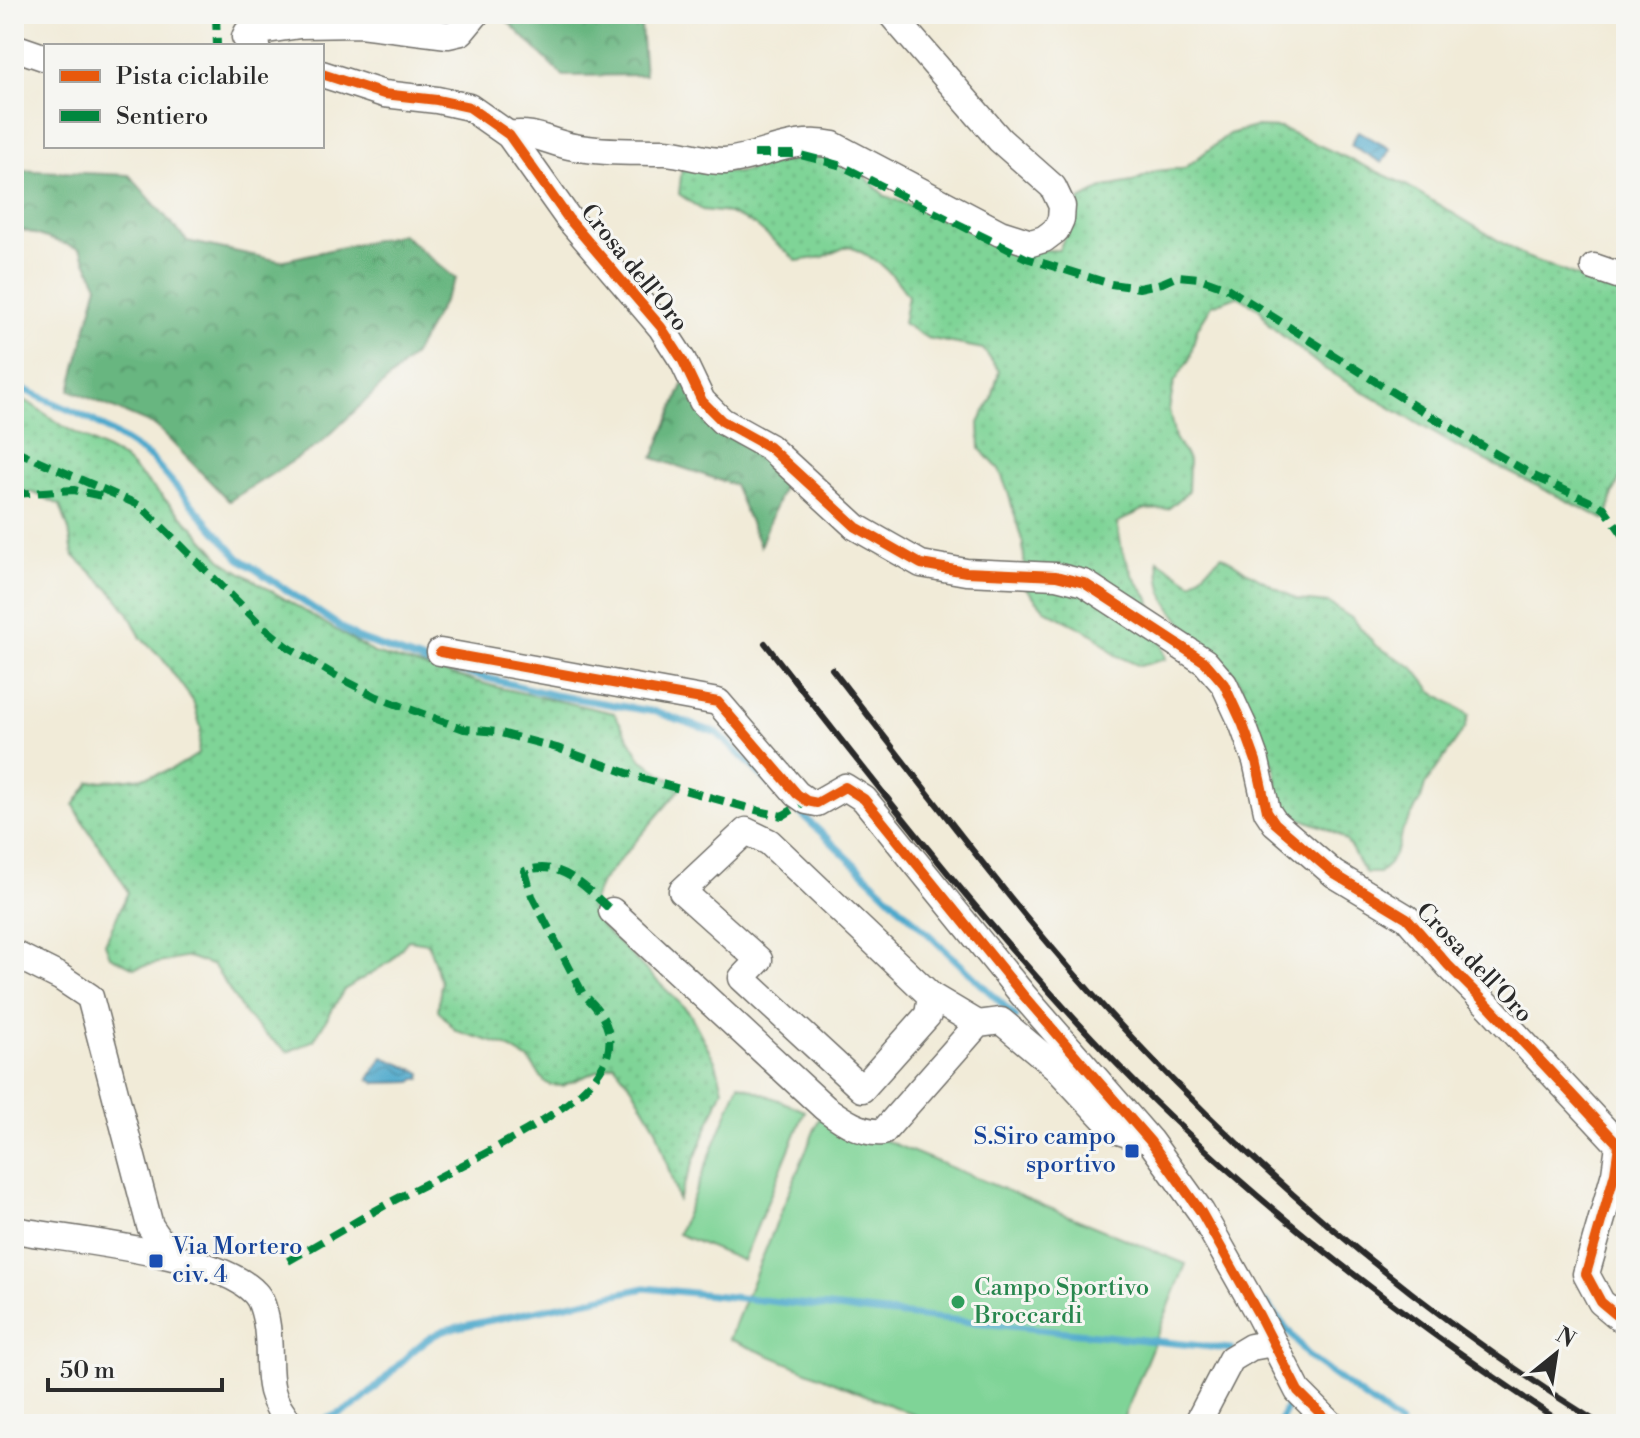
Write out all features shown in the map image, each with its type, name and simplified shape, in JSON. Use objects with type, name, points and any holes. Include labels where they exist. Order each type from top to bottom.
[{"type":"street","points":[[254,44],[245,37],[247,33],[300,25],[360,24],[448,35],[461,32],[476,14]]},
{"type":"street","points":[[509,135],[529,133],[564,146],[595,151],[667,152],[724,161],[812,140],[833,145],[1000,233],[1031,243],[1044,239],[1056,230],[1061,219],[1062,206],[1053,187],[1000,140],[891,14]]},
{"type":"street","points":[[14,47],[44,57]]},
{"type":"street","name":"Crosa dell'Oro","points":[[324,75],[384,94],[469,107],[509,135],[568,218],[661,327],[683,361],[702,401],[722,421],[769,447],[856,527],[921,564],[966,572],[1056,576],[1084,583],[1205,662],[1224,684],[1243,725],[1256,761],[1267,811],[1275,823],[1334,874],[1407,918],[1619,1145],[1615,1173],[1586,1274],[1601,1302],[1626,1323]]},
{"type":"street","points":[[1594,267],[1626,278]]},
{"type":"street","points":[[440,652],[718,702],[797,794],[807,801],[817,803],[845,787],[864,799],[1023,995],[1150,1141],[1201,1212],[1298,1391],[1331,1424]]},
{"type":"street","points":[[931,996],[928,1015],[862,1089],[742,978],[759,960],[682,891],[746,831],[769,842],[931,996],[978,1024],[1001,1021],[1056,1067],[1115,1130],[1150,1141]]},
{"type":"street","points":[[612,911],[825,1108],[847,1123],[872,1133],[883,1132],[978,1024]]},
{"type":"street","points":[[14,954],[60,977],[90,997],[150,1226],[170,1255]]},
{"type":"street","points":[[14,1230],[170,1255],[223,1272],[256,1293],[267,1326],[271,1394],[279,1412],[291,1424]]},
{"type":"street","points":[[1197,1424],[1231,1359],[1251,1347],[1273,1343]]},
{"type":"green space","points":[[500,14],[640,14],[645,75],[563,76]]},
{"type":"green space","points":[[1255,127],[1281,128],[1404,184],[1526,257],[1586,280],[1604,277],[1626,285],[1626,465],[1606,520],[1458,447],[1323,368],[1268,324],[1260,309],[1237,296],[1212,305],[1197,329],[1190,358],[1174,383],[1169,410],[1175,438],[1189,461],[1188,492],[1168,509],[1142,510],[1117,523],[1122,550],[1133,576],[1150,600],[1166,659],[1140,666],[1115,655],[1095,635],[1045,610],[1026,588],[1023,544],[1008,492],[999,469],[980,449],[979,423],[992,398],[999,371],[983,349],[927,338],[903,323],[908,296],[882,266],[858,251],[848,246],[823,257],[797,261],[755,225],[729,213],[702,210],[679,194],[682,167],[737,173],[788,160],[816,156],[845,157],[885,196],[1031,250],[1059,250],[1080,200],[1105,187],[1132,182],[1156,171],[1185,168],[1229,134]]},
{"type":"green space","points":[[14,170],[129,175],[187,241],[280,261],[402,234],[456,279],[413,356],[320,444],[229,501],[156,426],[70,390],[98,285],[80,249],[14,227]]},
{"type":"green space","points":[[686,378],[789,471],[760,546],[734,485],[653,458]]},
{"type":"green space","points":[[14,399],[28,402],[66,428],[124,459],[224,562],[374,653],[500,688],[614,713],[642,760],[682,787],[601,882],[590,907],[599,924],[689,1012],[716,1063],[723,1089],[678,1200],[656,1128],[632,1087],[614,1064],[562,1086],[550,1085],[529,1060],[506,1046],[456,1031],[438,1010],[441,983],[428,943],[408,940],[391,961],[344,990],[314,1040],[288,1052],[244,1013],[214,966],[188,957],[134,968],[110,956],[105,943],[128,892],[74,805],[90,782],[147,777],[184,763],[198,754],[201,728],[193,701],[161,657],[141,638],[129,614],[113,593],[73,555],[69,530],[60,505],[34,493],[14,490]]},
{"type":"green space","points":[[1222,555],[1298,600],[1328,603],[1353,619],[1375,645],[1414,668],[1432,691],[1469,715],[1465,728],[1425,785],[1389,864],[1379,873],[1366,873],[1347,842],[1336,833],[1297,817],[1284,807],[1279,798],[1274,766],[1254,729],[1240,683],[1168,604],[1162,590],[1158,560],[1192,583]]},
{"type":"green space","points":[[739,1084],[805,1111],[743,1261],[678,1234]]},
{"type":"green space","name":"Campo Sportivo Broccardi","points":[[821,1114],[1186,1264],[1121,1424],[936,1424],[729,1339]]},
{"type":"water","points":[[1358,131],[1390,149],[1382,163],[1351,145]]},
{"type":"water","points":[[383,1057],[422,1073],[421,1079],[376,1083],[369,1079]]},
{"type":"waterway","points":[[14,385],[92,420],[151,458],[239,558],[357,638],[424,662],[554,695],[656,712],[717,733],[784,797]]},
{"type":"waterway","points":[[793,806],[1016,1017]]},
{"type":"waterway","points":[[317,1424],[357,1404],[421,1344],[444,1330],[645,1288],[1231,1349]]},
{"type":"waterway","points":[[1266,1303],[1309,1357],[1400,1424]]},
{"type":"waterway","points":[[1279,1424],[1293,1392]]},
{"type":"railway","points":[[765,643],[893,805],[1025,964],[1118,1065],[1169,1115],[1221,1164],[1331,1256],[1446,1343],[1564,1424]]},
{"type":"railway","points":[[832,669],[1057,954],[1190,1098],[1300,1200],[1416,1296],[1476,1341],[1600,1424]]},
{"type":"marked path","points":[[216,14],[217,44]]},
{"type":"marked path","points":[[754,154],[797,154],[842,166],[1026,258],[1111,284],[1139,288],[1178,276],[1199,278],[1227,288],[1424,412],[1536,477],[1604,508],[1626,539]]},
{"type":"marked path","points":[[14,450],[141,506],[261,625],[288,647],[377,697],[464,729],[497,732],[557,748],[644,779],[763,812],[782,816],[807,801]]},
{"type":"marked path","points":[[14,494],[74,490],[102,496]]},
{"type":"marked path","points":[[288,1261],[540,1122],[580,1093],[596,1076],[607,1057],[609,1038],[602,1016],[583,994],[532,896],[525,871],[538,868],[562,872],[583,885],[612,911]]},
{"type":"cycle path","points":[[324,75],[384,94],[469,107],[509,135],[568,218],[661,327],[683,361],[702,401],[722,421],[769,447],[856,527],[921,564],[966,572],[1056,576],[1084,583],[1205,662],[1224,684],[1243,725],[1256,761],[1267,811],[1275,823],[1334,874],[1407,918],[1619,1145],[1615,1173],[1586,1274],[1601,1302],[1626,1323]]},
{"type":"cycle path","points":[[440,652],[718,702],[797,794],[807,801],[817,803],[845,787],[864,799],[1023,995],[1150,1141],[1201,1212],[1298,1391],[1331,1424]]},
{"type":"place","name":"S.Siro campo sportivo","points":[[1132,1151]]},
{"type":"place","name":"Via Mortero civ. 4","points":[[156,1261]]},
{"type":"place","name":"Campo Sportivo Broccardi","points":[[958,1302]]}]
